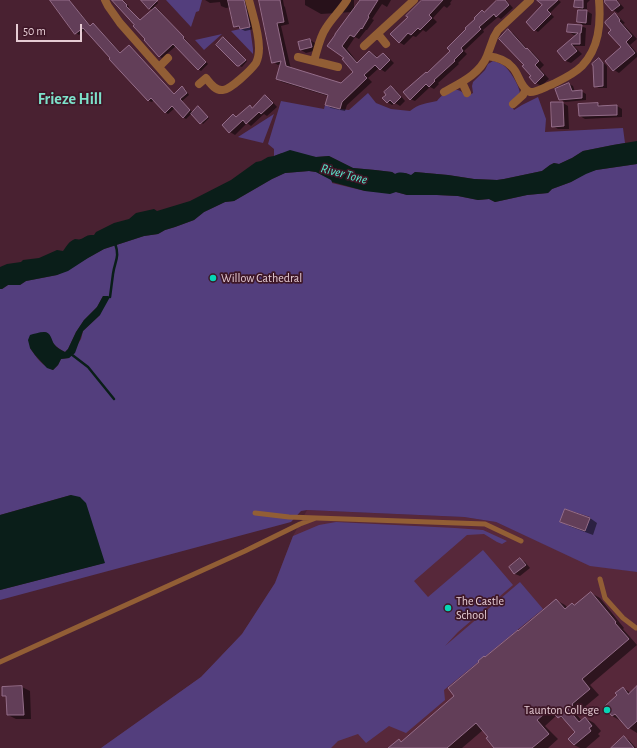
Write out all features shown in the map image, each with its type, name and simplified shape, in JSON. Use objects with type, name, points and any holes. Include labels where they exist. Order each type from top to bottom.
[{"type":"street","points":[[105,0],[120,23],[171,81]]},
{"type":"street","points":[[205,78],[215,88],[223,90],[230,88],[256,63],[259,49],[257,32],[249,0]]},
{"type":"street","points":[[314,61],[325,29],[347,0]]},
{"type":"street","points":[[364,46],[414,0]]},
{"type":"street","points":[[487,56],[498,58],[513,67],[522,85],[530,92],[535,92],[560,81],[582,66],[596,44],[599,33],[599,0]]},
{"type":"street","points":[[444,92],[474,74],[484,64],[498,30],[526,1]]},
{"type":"street","points":[[378,34],[386,44]]},
{"type":"street","points":[[298,57],[338,67]]},
{"type":"street","points":[[159,67],[168,58]]},
{"type":"street","points":[[462,82],[468,93]]},
{"type":"street","points":[[513,104],[523,96],[526,89]]},
{"type":"lane","points":[[255,513],[289,517],[485,524],[522,541]]},
{"type":"lane","points":[[0,662],[316,518]]},
{"type":"lane","points":[[600,579],[605,598],[623,618],[637,628]]},
{"type":"shaded area","points":[[166,0],[202,0],[199,11],[196,12],[191,27]]},
{"type":"shaded area","points":[[250,27],[253,49],[253,54],[231,31]]},
{"type":"shaded area","points":[[222,34],[204,50],[195,40]]},
{"type":"shaded area","points":[[493,61],[506,67],[518,86],[520,93],[510,103],[514,110],[538,97],[546,119],[545,132],[623,128],[625,143],[583,151],[559,164],[554,163],[542,171],[497,180],[474,179],[415,172],[411,176],[406,173],[395,174],[392,172],[353,168],[329,156],[316,157],[282,153],[274,156],[274,149],[268,144],[281,101],[324,109],[325,105],[349,110],[368,93],[376,103],[391,109],[410,111],[419,105],[437,101],[451,90],[459,90],[466,97],[473,93],[473,82],[485,70],[488,64]]},
{"type":"shaded area","points":[[274,114],[263,143],[238,137]]},
{"type":"shaded area","points":[[637,164],[637,572],[590,566],[496,522],[464,517],[307,510],[301,511],[291,522],[0,600],[0,590],[104,563],[71,495],[0,515],[0,289],[8,285],[20,285],[26,281],[57,275],[104,249],[144,236],[158,234],[194,220],[204,212],[225,202],[234,201],[285,173],[309,171],[316,172],[332,180],[332,183],[365,191],[396,192],[407,195],[458,196],[478,200],[489,199],[495,202],[527,195],[548,193],[552,189],[571,182],[586,173],[596,170]],"holes":[[[103,296],[100,315],[83,331],[81,339],[69,358],[61,359],[53,370],[49,369],[37,358],[30,348],[45,332],[49,335],[53,343],[65,352],[84,320],[97,307]],[[565,509],[590,517],[585,531],[560,522]]]},
{"type":"shaded area","name":"The Castle School","points":[[307,510],[464,517],[496,522],[590,565],[637,572],[637,748],[101,748],[201,677],[242,634],[275,583],[293,536]]},
{"type":"shaded area","name":"The Castle School","points":[[336,522],[483,530],[507,541],[502,544],[484,534],[467,535],[414,581],[428,597],[483,550],[513,585],[458,632],[445,646],[520,582],[543,609],[444,690],[445,700],[406,733],[389,726],[366,743],[358,734],[338,741],[331,748],[101,748],[201,677],[242,634],[275,583],[293,536],[319,525]]},
{"type":"water","name":"River Tone","points":[[637,141],[637,164],[596,170],[552,189],[548,193],[527,195],[495,202],[489,199],[478,200],[458,196],[407,195],[396,192],[390,194],[365,191],[332,182],[316,172],[309,171],[285,173],[234,201],[225,202],[204,212],[194,220],[158,234],[144,236],[104,249],[68,271],[57,275],[26,281],[20,285],[8,285],[0,289],[0,267],[7,264],[21,262],[23,260],[39,258],[57,250],[63,251],[73,240],[80,239],[88,235],[94,235],[96,232],[114,223],[129,219],[136,213],[154,209],[157,211],[190,201],[231,180],[256,162],[290,150],[316,157],[329,156],[353,168],[392,172],[395,174],[401,172],[411,175],[415,172],[474,179],[497,180],[542,171],[554,163],[559,164],[583,151]]},
{"type":"water","points":[[103,296],[110,297],[100,315],[83,331],[75,353],[69,358],[61,359],[53,370],[47,368],[30,348],[28,340],[30,335],[46,332],[55,345],[65,352],[84,320],[97,307]]},
{"type":"water","points":[[71,495],[80,497],[86,503],[105,563],[0,590],[0,515]]},
{"type":"building","points":[[50,0],[69,0],[90,26],[93,23],[120,53],[129,45],[174,94],[182,86],[187,93],[180,99],[190,110],[183,118],[172,106],[165,113],[151,98],[148,101],[83,28],[75,34]]},
{"type":"building","points":[[112,0],[122,0],[140,20],[155,7],[206,62],[198,70],[173,44],[159,57]]},
{"type":"building","points":[[141,0],[158,0],[149,9]]},
{"type":"building","points":[[228,0],[244,0],[250,27],[240,29],[239,26],[234,27]]},
{"type":"building","points":[[259,0],[280,0],[284,22],[277,23],[286,66],[341,83],[353,72],[342,59],[344,58],[327,46],[360,0],[378,0],[362,29],[361,28],[354,37],[350,35],[342,46],[357,63],[369,51],[377,58],[383,53],[390,60],[380,70],[375,65],[364,75],[367,78],[342,102],[340,109],[325,105],[328,95],[276,79],[281,61],[272,63]]},
{"type":"building","points":[[422,0],[443,0],[429,15],[432,18],[420,30],[418,28],[411,35],[408,33],[399,43],[390,34],[408,17],[406,16]]},
{"type":"building","points":[[497,0],[505,0],[509,5],[496,17],[494,14],[479,27],[481,29],[461,48],[463,51],[454,60],[455,61],[434,80],[435,81],[429,87],[426,84],[410,100],[403,92],[426,72],[427,73],[450,51],[447,48],[475,19],[474,18],[482,10],[484,12]]},
{"type":"building","points":[[537,0],[558,0],[547,10],[551,14],[534,31],[526,22],[542,5]]},
{"type":"building","points":[[575,0],[583,0],[583,8],[574,7]]},
{"type":"building","points":[[605,0],[616,0],[620,5],[612,11],[605,3]]},
{"type":"building","points":[[578,10],[587,10],[586,23],[577,22]]},
{"type":"building","points":[[615,13],[620,20],[619,21],[632,36],[626,42],[635,53],[613,71],[605,61],[621,47],[608,33],[611,30],[605,22]]},
{"type":"building","points":[[568,24],[582,25],[580,44],[571,44],[577,51],[565,61],[557,51],[578,33],[567,32]]},
{"type":"building","points":[[508,29],[539,61],[535,65],[544,75],[535,84],[529,77],[531,76],[522,66],[524,65],[499,39]]},
{"type":"building","points":[[223,37],[246,60],[239,66],[237,66],[216,45]]},
{"type":"building","points":[[310,39],[312,47],[300,50],[298,42]]},
{"type":"building","points":[[599,58],[603,63],[603,86],[594,87],[592,64]]},
{"type":"building","points":[[569,83],[572,91],[582,90],[582,98],[559,100],[555,89]]},
{"type":"building","points":[[391,86],[401,97],[394,104],[390,100],[387,103],[382,98],[386,95],[384,92]]},
{"type":"building","points":[[265,95],[273,103],[261,114],[259,112],[246,124],[243,120],[229,133],[222,125],[233,114],[236,117],[250,105],[252,108]]},
{"type":"building","points":[[551,102],[563,102],[564,126],[552,127]]},
{"type":"building","points":[[598,103],[598,106],[617,105],[617,115],[579,116],[578,104]]},
{"type":"building","points":[[198,106],[208,117],[200,124],[191,114]]},
{"type":"building","points":[[565,509],[590,518],[585,531],[560,522]]},
{"type":"building","points":[[520,558],[526,565],[514,574],[509,567]]},
{"type":"building","points":[[591,592],[629,639],[582,679],[590,689],[568,709],[579,722],[585,717],[592,726],[589,728],[591,731],[574,745],[568,739],[575,732],[561,716],[558,718],[550,709],[537,720],[549,734],[532,748],[494,748],[486,738],[488,737],[476,723],[447,748],[388,748],[399,739],[401,742],[454,696],[448,688],[479,662],[478,661],[518,631],[556,599],[565,609],[572,603],[574,605]]},
{"type":"building","points":[[22,686],[24,715],[7,715],[6,696],[2,696],[2,687]]},
{"type":"building","points":[[637,686],[637,721],[628,729],[615,714],[612,716],[604,707],[617,695],[615,693],[623,687],[628,694]]},
{"type":"building","points":[[624,736],[634,748],[611,748]]},
{"type":"waterway","points":[[110,297],[117,256],[115,243]]},
{"type":"waterway","points":[[71,354],[88,367],[114,399]]},
{"type":"place","name":"Willow Cathedral","points":[[213,278]]},
{"type":"place","name":"The Castle School","points":[[448,608]]},
{"type":"place","name":"Taunton College","points":[[607,710]]},
{"type":"district","name":"Frieze Hill","points":[[70,99]]}]
